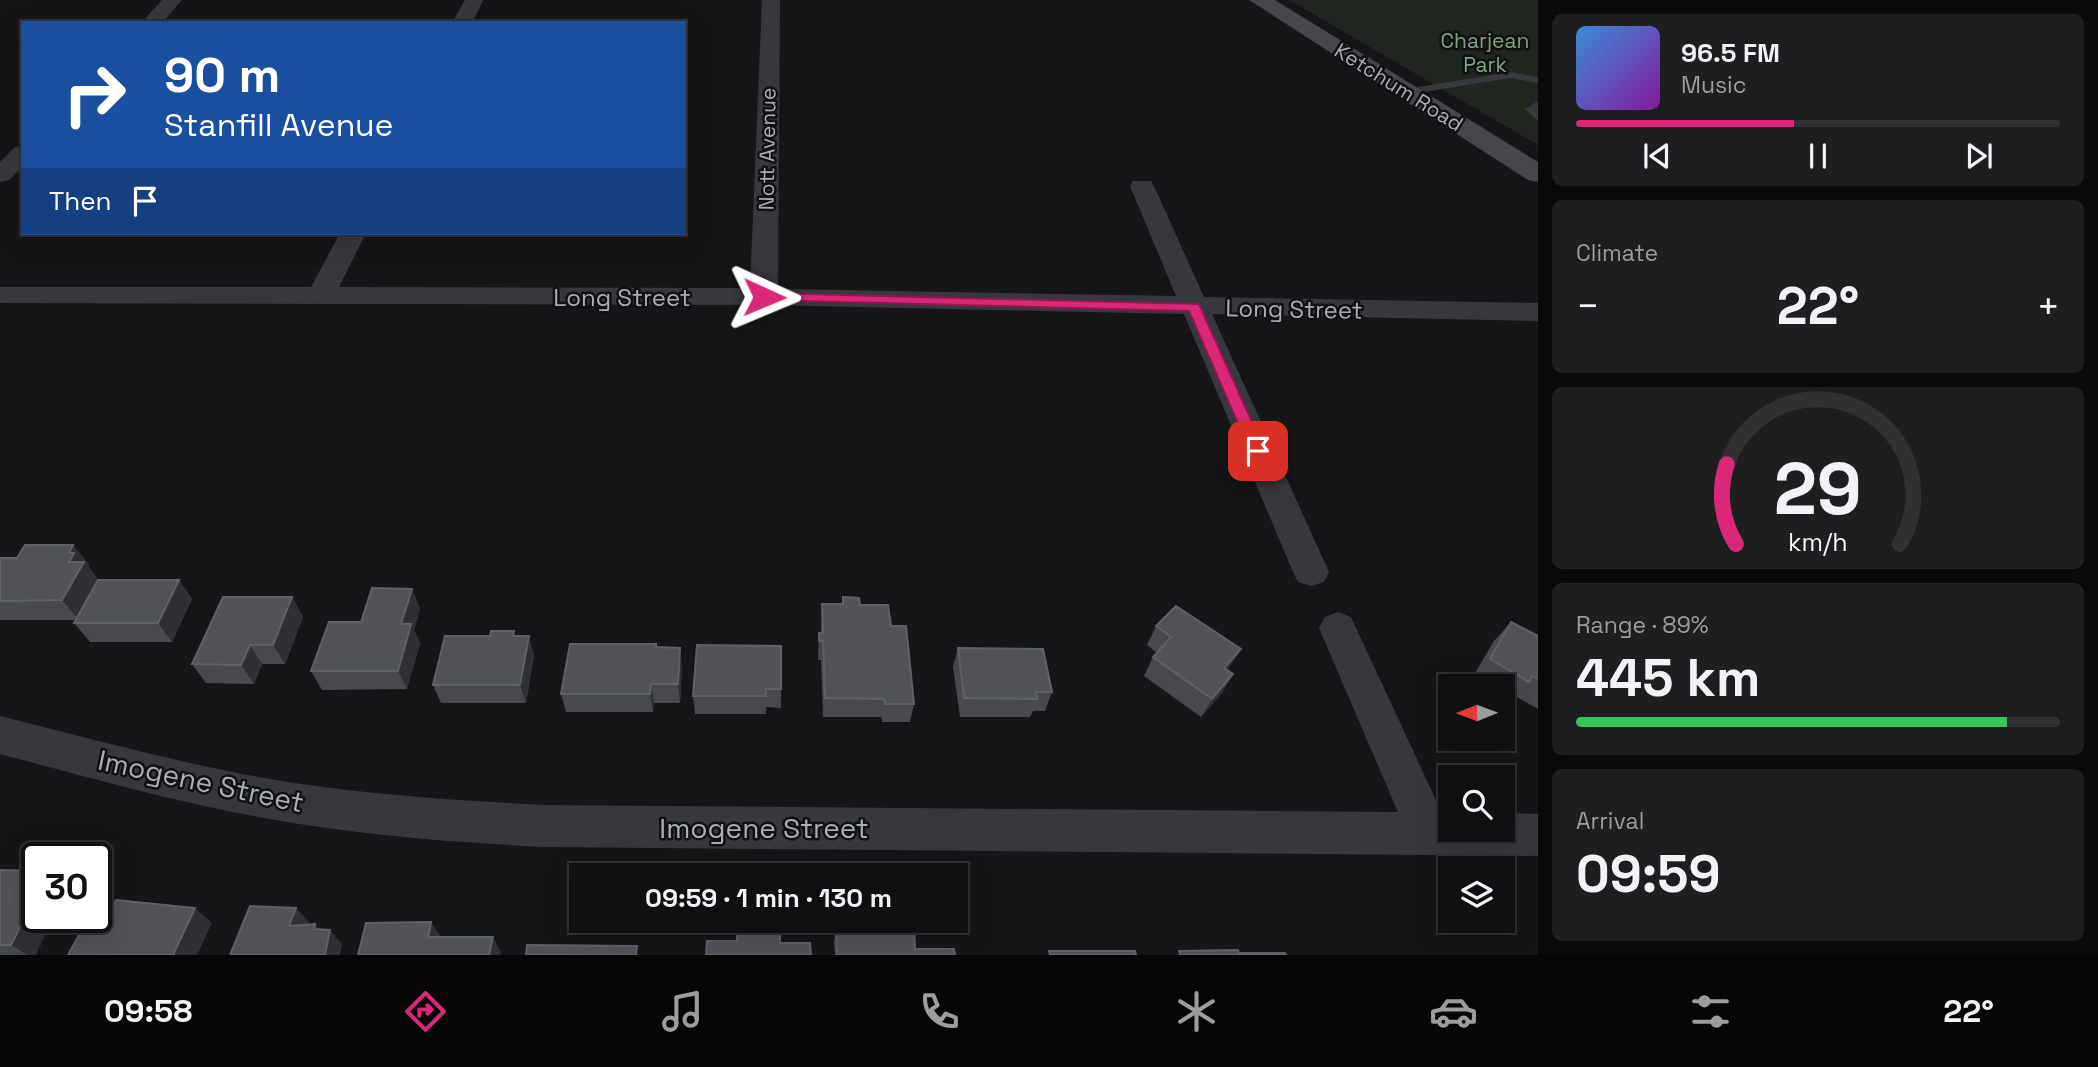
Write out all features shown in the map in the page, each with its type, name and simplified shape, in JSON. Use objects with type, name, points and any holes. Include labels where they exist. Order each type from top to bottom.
[{"type":"main road","name":"Ketchum Road","points":[[1260,0],[1538,174]]},
{"type":"street","points":[[152,21],[173,0]]},
{"type":"street","points":[[463,21],[474,0]]},
{"type":"street","name":"Nott Avenue","points":[[764,297],[771,0]]},
{"type":"street","points":[[0,175],[21,154]]},
{"type":"street","points":[[1142,186],[1311,572]]},
{"type":"street","points":[[321,295],[352,235]]},
{"type":"street","name":"Long Street","points":[[0,295],[764,297],[1538,313]]},
{"type":"street","points":[[1338,628],[1429,833]]},
{"type":"street","name":"Imogene Street","points":[[0,735],[226,791],[338,809],[439,821],[544,827],[1538,835]]},
{"type":"lane","points":[[1406,92],[1510,75],[1538,80]]},
{"type":"lane","points":[[1538,104],[1530,109],[1538,118]]},
{"type":"green space","name":"Charjean Park","points":[[1289,0],[1538,0],[1538,145],[1533,142]]},
{"type":"building","points":[[25,545],[73,545],[69,553],[74,553],[69,562],[84,562],[62,600],[0,601],[0,560],[17,558]]},
{"type":"building","points":[[98,580],[179,580],[158,623],[74,623]]},
{"type":"building","points":[[372,588],[412,589],[401,624],[411,624],[398,671],[311,671],[329,622],[361,622]]},
{"type":"building","points":[[223,597],[292,597],[273,645],[250,645],[241,665],[192,664]]},
{"type":"building","points":[[843,597],[859,598],[860,605],[888,605],[891,626],[906,626],[914,704],[885,704],[884,699],[825,698],[823,641],[819,641],[819,633],[823,633],[822,604],[843,604]]},
{"type":"building","points":[[1176,606],[1241,649],[1224,668],[1233,674],[1212,699],[1153,657],[1171,637],[1156,626]]},
{"type":"building","points":[[1511,622],[1538,636],[1538,679],[1532,676],[1529,682],[1490,659]]},
{"type":"building","points":[[491,631],[514,631],[513,636],[529,636],[520,685],[433,685],[445,636],[490,636]]},
{"type":"building","points":[[570,644],[656,644],[656,647],[680,648],[678,684],[651,684],[650,694],[561,694]]},
{"type":"building","points":[[697,645],[781,646],[781,689],[766,689],[766,696],[693,696]]},
{"type":"building","points":[[958,648],[1043,649],[1052,692],[1036,692],[1037,699],[964,698]]},
{"type":"building","points":[[0,870],[21,871],[21,925],[11,945],[0,945]]},
{"type":"building","points":[[116,900],[195,908],[173,955],[68,955],[80,933],[112,933],[112,907]]},
{"type":"building","points":[[250,906],[296,908],[289,926],[315,924],[314,929],[330,930],[325,955],[230,955]]},
{"type":"building","points":[[431,922],[428,937],[493,937],[489,955],[358,955],[366,923]]},
{"type":"building","points":[[737,933],[780,933],[780,943],[810,943],[811,955],[706,955],[707,941],[737,941]]},
{"type":"building","points":[[836,933],[914,933],[915,949],[954,949],[955,955],[837,955]]},
{"type":"building","points":[[527,945],[637,946],[636,955],[526,955]]},
{"type":"building","points":[[1238,950],[1239,953],[1286,955],[1180,955],[1179,951]]},
{"type":"building","points":[[1049,951],[1135,951],[1136,955],[1050,955]]},
{"type":"route","points":[[764,297],[1194,307],[1258,451]]}]
